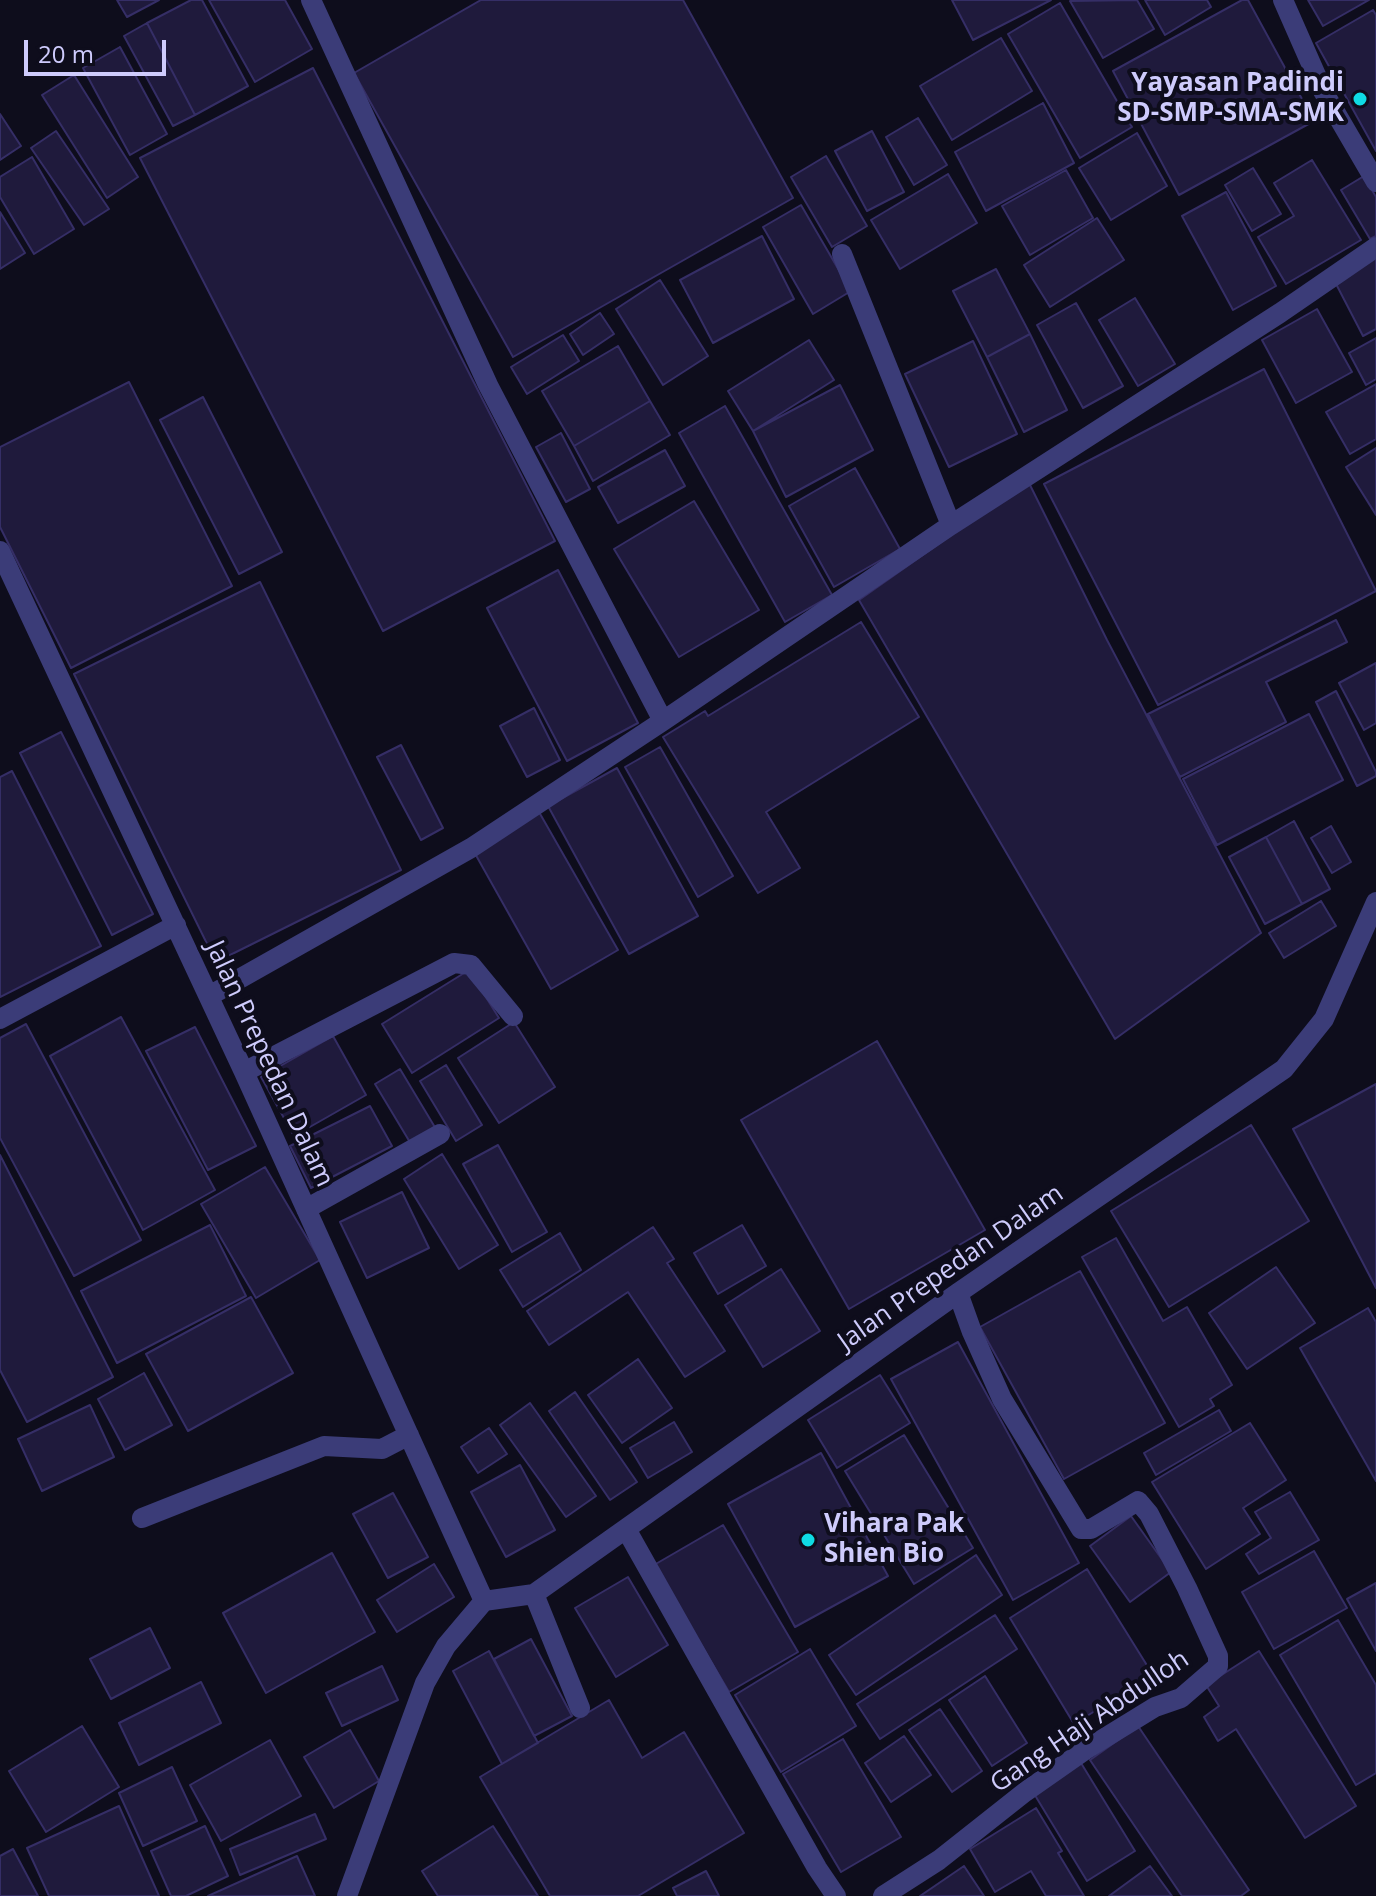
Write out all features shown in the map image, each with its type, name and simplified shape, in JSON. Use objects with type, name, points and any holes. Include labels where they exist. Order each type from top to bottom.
[{"type":"street","points":[[311,0],[488,385],[663,721]]},
{"type":"street","points":[[1283,0],[1323,91],[1376,182]]},
{"type":"street","points":[[209,996],[471,848],[951,525],[1280,313],[1376,247]]},
{"type":"street","points":[[842,254],[951,525]]},
{"type":"street","name":"Jalan Prepedan Dalam","points":[[0,551],[209,996],[484,1601],[534,1594],[958,1293],[1284,1069],[1324,1019],[1376,902]]},
{"type":"street","points":[[0,1019],[176,925]]},
{"type":"street","points":[[244,1072],[454,963],[471,965],[513,1016]]},
{"type":"street","points":[[306,1209],[440,1134]]},
{"type":"street","name":"Gang Haji Abdulloh","points":[[883,1896],[939,1860],[1025,1792],[1085,1750],[1155,1707],[1181,1698],[1218,1666],[1218,1656],[1187,1588],[1149,1514],[1138,1501],[1091,1529],[1081,1529],[1002,1399],[958,1293]]},
{"type":"street","points":[[142,1518],[324,1446],[382,1449],[409,1435]]},
{"type":"street","points":[[626,1529],[817,1868],[836,1896]]},
{"type":"street","points":[[534,1594],[580,1708]]},
{"type":"street","points":[[347,1896],[425,1683],[446,1646],[484,1601]]},
{"type":"building","points":[[117,0],[159,0],[127,17]]},
{"type":"building","points":[[191,0],[202,0],[248,86],[195,115],[147,23]]},
{"type":"building","points":[[209,0],[285,0],[312,49],[255,82]]},
{"type":"building","points":[[481,0],[683,0],[793,198],[513,357],[354,73]]},
{"type":"building","points":[[952,0],[1051,0],[973,40]]},
{"type":"building","points":[[1137,0],[1154,29],[1103,58],[1070,1]]},
{"type":"building","points":[[1145,0],[1207,0],[1211,7],[1165,35]]},
{"type":"building","points":[[1242,0],[1248,0],[1314,121],[1179,195],[1113,71]]},
{"type":"building","points":[[1308,0],[1369,0],[1323,26]]},
{"type":"building","points":[[1060,3],[1132,127],[1080,158],[1008,34]]},
{"type":"building","name":"Yayasan Padindi SD-SMP-SMA-SMK","points":[[1373,10],[1376,15],[1376,151],[1316,43]]},
{"type":"building","points":[[147,23],[195,115],[173,126],[124,36]]},
{"type":"building","points":[[1001,38],[1032,91],[952,140],[920,86]]},
{"type":"building","points":[[120,47],[167,134],[130,155],[83,68]]},
{"type":"building","points":[[313,68],[555,541],[383,631],[140,158]]},
{"type":"building","points":[[74,75],[138,177],[107,198],[42,95]]},
{"type":"building","points":[[1043,103],[1074,163],[986,211],[955,152]]},
{"type":"building","points":[[0,114],[21,146],[0,160]]},
{"type":"building","points":[[918,118],[947,165],[914,185],[886,137]]},
{"type":"building","points":[[56,131],[109,209],[84,225],[31,148]]},
{"type":"building","points":[[872,131],[904,192],[867,211],[835,151]]},
{"type":"building","points":[[1137,133],[1167,186],[1111,220],[1079,168]]},
{"type":"building","points":[[826,156],[867,226],[832,247],[791,177]]},
{"type":"building","points":[[32,157],[74,229],[34,254],[0,197],[0,177]]},
{"type":"building","points":[[1312,160],[1361,240],[1286,284],[1258,237],[1294,216],[1274,183]]},
{"type":"building","points":[[1253,168],[1281,214],[1252,231],[1225,185]]},
{"type":"building","points":[[1066,170],[1093,218],[1030,255],[1002,206]]},
{"type":"building","points":[[948,174],[977,223],[900,269],[871,220]]},
{"type":"building","points":[[1364,176],[1376,197],[1376,236],[1370,239],[1341,190]]},
{"type":"building","points":[[1226,192],[1276,286],[1233,310],[1182,216]]},
{"type":"building","points":[[801,205],[851,291],[813,314],[763,227]]},
{"type":"building","points":[[0,212],[25,253],[0,269]]},
{"type":"building","points":[[1097,218],[1124,260],[1050,307],[1024,265]]},
{"type":"building","points":[[762,236],[794,299],[713,343],[680,280]]},
{"type":"building","points":[[1376,258],[1376,329],[1363,336],[1334,280]]},
{"type":"building","points":[[996,269],[1030,334],[987,357],[953,291]]},
{"type":"building","points":[[660,280],[708,356],[663,385],[616,309]]},
{"type":"building","points":[[1135,298],[1175,364],[1138,386],[1099,320]]},
{"type":"building","points":[[1076,303],[1123,386],[1083,408],[1037,325]]},
{"type":"building","points":[[1317,309],[1352,372],[1296,403],[1262,340]]},
{"type":"building","points":[[600,313],[614,334],[583,355],[570,334]]},
{"type":"building","points":[[1030,334],[1067,410],[1024,432],[987,357]]},
{"type":"building","points":[[563,335],[579,361],[527,394],[511,367]]},
{"type":"building","points":[[1376,338],[1376,379],[1366,385],[1349,353]]},
{"type":"building","points":[[809,340],[834,380],[753,431],[728,391]]},
{"type":"building","points":[[973,341],[1017,434],[949,467],[905,374]]},
{"type":"building","points":[[618,346],[650,401],[574,446],[542,391]]},
{"type":"building","points":[[1264,369],[1376,591],[1158,705],[1044,484]]},
{"type":"building","points":[[129,382],[232,586],[71,668],[0,527],[0,447]]},
{"type":"building","points":[[1376,384],[1376,439],[1350,454],[1326,412]]},
{"type":"building","points":[[840,385],[873,450],[786,497],[753,431]]},
{"type":"building","points":[[203,397],[282,552],[239,574],[160,420]]},
{"type":"building","points":[[650,401],[670,435],[593,481],[574,446]]},
{"type":"building","points":[[725,406],[832,595],[785,622],[679,433]]},
{"type":"building","points":[[561,433],[590,489],[566,502],[536,447]]},
{"type":"building","points":[[1376,448],[1376,515],[1346,467]]},
{"type":"building","points":[[665,450],[685,486],[618,523],[598,487]]},
{"type":"building","points":[[855,468],[900,549],[834,587],[789,506]]},
{"type":"building","points":[[1028,481],[1107,640],[1261,933],[1115,1039],[859,600]]},
{"type":"building","points":[[694,501],[759,610],[679,657],[614,549]]},
{"type":"building","points":[[558,570],[638,723],[567,761],[487,608]]},
{"type":"building","points":[[260,582],[401,870],[216,962],[74,674]]},
{"type":"building","points":[[1336,620],[1347,642],[1266,682],[1286,722],[1180,777],[1148,714]]},
{"type":"building","points":[[861,622],[919,717],[766,812],[800,868],[758,893],[663,737],[705,711],[708,716]]},
{"type":"building","points":[[1376,663],[1376,723],[1364,730],[1339,683]]},
{"type":"building","points":[[1336,691],[1376,772],[1376,776],[1357,786],[1316,702]]},
{"type":"building","points":[[534,708],[560,760],[527,777],[500,726]]},
{"type":"building","points":[[1309,714],[1343,780],[1217,845],[1183,779]]},
{"type":"building","points":[[61,732],[153,914],[112,935],[20,753]]},
{"type":"building","points":[[401,745],[443,828],[421,840],[377,757]]},
{"type":"building","points":[[660,747],[733,876],[698,897],[625,767]]},
{"type":"building","points":[[617,768],[698,916],[629,954],[548,806]]},
{"type":"building","points":[[12,771],[101,946],[0,997],[0,777]]},
{"type":"building","points":[[539,812],[618,950],[551,989],[473,850]]},
{"type":"building","points":[[1294,821],[1330,889],[1302,904],[1266,837]]},
{"type":"building","points":[[1331,826],[1351,862],[1332,873],[1311,838]]},
{"type":"building","points":[[1266,837],[1302,904],[1265,924],[1229,857]]},
{"type":"building","points":[[1321,901],[1336,926],[1284,958],[1269,933]]},
{"type":"building","points":[[469,970],[499,1018],[412,1073],[382,1024]]},
{"type":"building","points":[[121,1017],[215,1190],[143,1230],[50,1056]]},
{"type":"building","points":[[514,1022],[555,1087],[499,1123],[458,1058]]},
{"type":"building","points":[[26,1024],[141,1240],[74,1276],[0,1138],[0,1038]]},
{"type":"building","points":[[195,1027],[256,1146],[208,1170],[146,1051]]},
{"type":"building","points":[[333,1036],[366,1095],[294,1136],[261,1077]]},
{"type":"building","points":[[877,1041],[985,1230],[849,1309],[741,1120]]},
{"type":"building","points":[[446,1065],[482,1125],[456,1141],[420,1081]]},
{"type":"building","points":[[400,1069],[436,1129],[411,1144],[375,1084]]},
{"type":"building","points":[[1376,1084],[1376,1288],[1293,1129]]},
{"type":"building","points":[[370,1106],[392,1146],[311,1188],[290,1146]]},
{"type":"building","points":[[1251,1125],[1309,1221],[1169,1307],[1111,1211]]},
{"type":"building","points":[[498,1145],[547,1232],[512,1252],[463,1164]]},
{"type":"building","points":[[442,1154],[498,1245],[459,1269],[404,1179]]},
{"type":"building","points":[[0,1155],[113,1377],[27,1422],[0,1370]]},
{"type":"building","points":[[265,1167],[320,1260],[256,1298],[201,1204]]},
{"type":"building","points":[[402,1192],[429,1248],[367,1278],[340,1222]]},
{"type":"building","points":[[210,1225],[246,1296],[117,1363],[81,1291]]},
{"type":"building","points":[[742,1225],[766,1266],[718,1294],[694,1253]]},
{"type":"building","points":[[653,1227],[674,1259],[667,1263],[725,1351],[685,1377],[628,1292],[549,1345],[527,1311]]},
{"type":"building","points":[[560,1233],[581,1270],[523,1307],[500,1270]]},
{"type":"building","points":[[1116,1238],[1163,1321],[1187,1307],[1232,1385],[1210,1399],[1214,1406],[1179,1427],[1082,1257]]},
{"type":"building","points":[[1276,1267],[1315,1323],[1247,1369],[1209,1313]]},
{"type":"building","points":[[781,1269],[820,1331],[763,1367],[725,1305]]},
{"type":"building","points":[[1080,1271],[1165,1423],[1064,1479],[980,1327]]},
{"type":"building","points":[[251,1297],[293,1373],[188,1431],[146,1354]]},
{"type":"building","points":[[1368,1308],[1376,1322],[1376,1481],[1300,1348]]},
{"type":"building","points":[[958,1342],[1079,1563],[1013,1600],[891,1379]]},
{"type":"building","points":[[638,1359],[672,1408],[622,1443],[588,1395]]},
{"type":"building","points":[[144,1373],[172,1425],[125,1450],[98,1399]]},
{"type":"building","points":[[880,1375],[910,1423],[837,1468],[808,1420]]},
{"type":"building","points":[[575,1392],[637,1482],[610,1500],[549,1411]]},
{"type":"building","points":[[530,1403],[596,1496],[566,1517],[500,1425]]},
{"type":"building","points":[[90,1405],[114,1457],[42,1491],[18,1439]]},
{"type":"building","points":[[1219,1410],[1231,1431],[1156,1475],[1144,1453]]},
{"type":"building","points":[[674,1422],[692,1452],[648,1478],[630,1448]]},
{"type":"building","points":[[1250,1423],[1286,1480],[1243,1508],[1260,1534],[1206,1569],[1152,1482]]},
{"type":"building","points":[[489,1428],[507,1454],[478,1473],[461,1447]]},
{"type":"building","points":[[904,1435],[973,1548],[914,1584],[845,1471]]},
{"type":"building","name":"Vihara Pak Shien Bio","points":[[821,1453],[888,1576],[795,1627],[728,1504]]},
{"type":"building","points":[[520,1465],[555,1530],[506,1557],[471,1492]]},
{"type":"building","points":[[1290,1492],[1319,1540],[1259,1574],[1246,1554],[1271,1538],[1255,1512]]},
{"type":"building","points":[[393,1493],[428,1557],[388,1578],[353,1514]]},
{"type":"building","points":[[1131,1516],[1171,1572],[1130,1602],[1090,1546]]},
{"type":"building","points":[[723,1525],[798,1652],[729,1692],[654,1565]]},
{"type":"building","points":[[1314,1551],[1347,1608],[1274,1649],[1242,1592]]},
{"type":"building","points":[[332,1553],[375,1632],[266,1693],[223,1613]]},
{"type":"building","points":[[976,1555],[1002,1595],[856,1695],[829,1655]]},
{"type":"building","points":[[434,1564],[454,1597],[397,1632],[377,1600]]},
{"type":"building","points":[[1087,1569],[1153,1675],[1074,1724],[1010,1618]]},
{"type":"building","points":[[628,1577],[668,1645],[616,1677],[575,1608]]},
{"type":"building","points":[[1376,1583],[1376,1651],[1347,1599]]},
{"type":"building","points":[[995,1615],[1017,1649],[880,1739],[857,1704]]},
{"type":"building","points":[[1338,1620],[1376,1685],[1376,1773],[1356,1785],[1280,1655]]},
{"type":"building","points":[[150,1628],[170,1668],[111,1699],[90,1659]]},
{"type":"building","points":[[531,1639],[572,1716],[534,1736],[494,1659]]},
{"type":"building","points":[[810,1649],[856,1726],[781,1772],[735,1695]]},
{"type":"building","points":[[489,1651],[538,1743],[502,1764],[453,1671]]},
{"type":"building","points":[[1259,1651],[1356,1806],[1305,1838],[1236,1729],[1218,1741],[1204,1717],[1219,1706],[1206,1685]]},
{"type":"building","points":[[382,1666],[398,1700],[342,1726],[326,1693]]},
{"type":"building","points":[[985,1676],[1027,1743],[992,1766],[949,1700]]},
{"type":"building","points":[[201,1682],[221,1723],[139,1765],[119,1723]]},
{"type":"building","points":[[609,1700],[642,1758],[684,1732],[744,1833],[638,1896],[550,1896],[480,1777]]},
{"type":"building","points":[[940,1709],[982,1771],[952,1792],[909,1730]]},
{"type":"building","points":[[82,1726],[119,1787],[46,1832],[9,1771]]},
{"type":"building","points":[[1138,1726],[1249,1890],[1241,1896],[1182,1896],[1090,1760]]},
{"type":"building","points":[[350,1730],[379,1781],[334,1808],[304,1757]]},
{"type":"building","points":[[904,1736],[931,1775],[891,1802],[865,1763]]},
{"type":"building","points":[[843,1739],[901,1837],[841,1872],[783,1774]]},
{"type":"building","points":[[270,1740],[301,1796],[221,1841],[190,1785]]},
{"type":"building","points":[[1081,1763],[1135,1851],[1087,1881],[1033,1792]]},
{"type":"building","points":[[172,1767],[197,1821],[143,1846],[119,1793]]},
{"type":"building","points":[[119,1806],[159,1896],[49,1896],[27,1848]]},
{"type":"building","points":[[1036,1808],[1084,1896],[1046,1896],[1031,1871],[995,1892],[970,1849]]},
{"type":"building","points":[[315,1814],[326,1839],[240,1875],[230,1849]]},
{"type":"building","points":[[205,1826],[228,1876],[186,1896],[171,1896],[151,1851]]},
{"type":"building","points":[[493,1826],[538,1896],[438,1896],[422,1871]]},
{"type":"building","points":[[13,1849],[38,1896],[0,1896],[0,1856]]},
{"type":"building","points":[[297,1856],[315,1896],[208,1896]]},
{"type":"building","points":[[964,1866],[984,1896],[920,1896]]},
{"type":"building","points":[[1150,1866],[1172,1896],[1109,1896]]},
{"type":"building","points":[[706,1871],[719,1896],[677,1896],[673,1888]]},
{"type":"place","name":"Yayasan Padindi SD-SMP-SMA-SMK","points":[[1360,99]]},
{"type":"place","name":"Vihara Pak Shien Bio","points":[[808,1540]]}]
